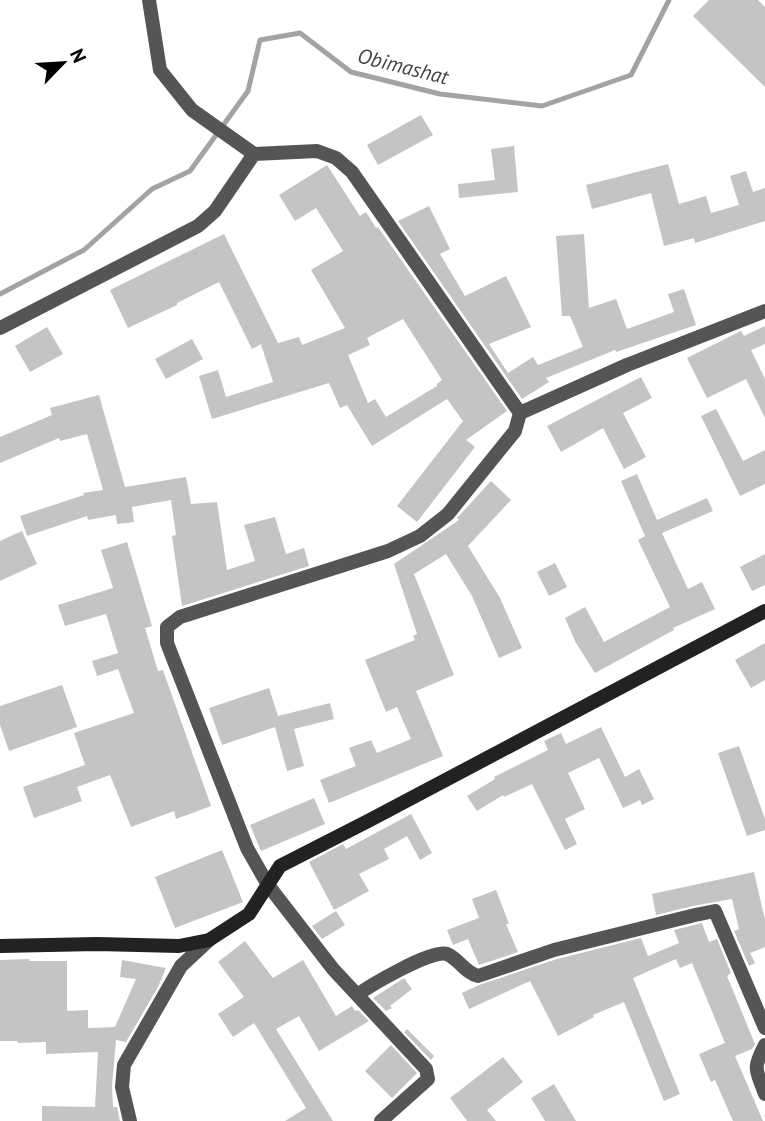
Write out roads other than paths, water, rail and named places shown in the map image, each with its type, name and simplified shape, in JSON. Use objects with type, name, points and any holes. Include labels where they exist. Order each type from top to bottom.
[{"type":"street","points":[[149,0],[160,70],[192,110],[254,154],[317,151],[337,158],[352,172],[520,413]]},
{"type":"street","points":[[0,328],[198,226],[215,211],[254,154]]},
{"type":"street","points":[[520,413],[627,365],[765,311]]},
{"type":"street","points":[[381,1121],[428,1079],[428,1073],[333,970],[268,885],[247,848],[167,643],[167,627],[180,617],[388,551],[420,536],[448,514],[515,431],[520,413]]},
{"type":"street","points":[[130,1121],[122,1087],[124,1065],[181,966],[209,940],[249,914],[281,866],[765,611]]},
{"type":"street","points":[[357,995],[377,981],[433,955],[444,953],[451,956],[471,975],[478,976],[554,950],[715,911],[765,1028]]},
{"type":"street","points":[[0,946],[179,946],[209,940]]},
{"type":"street","points":[[765,1045],[755,1068],[765,1094]]},
{"type":"waterway","name":"Obimashat","points":[[0,294],[84,250],[152,189],[190,171],[248,91],[260,40],[300,33],[351,72],[440,94],[542,106],[631,75],[669,0]]}]
